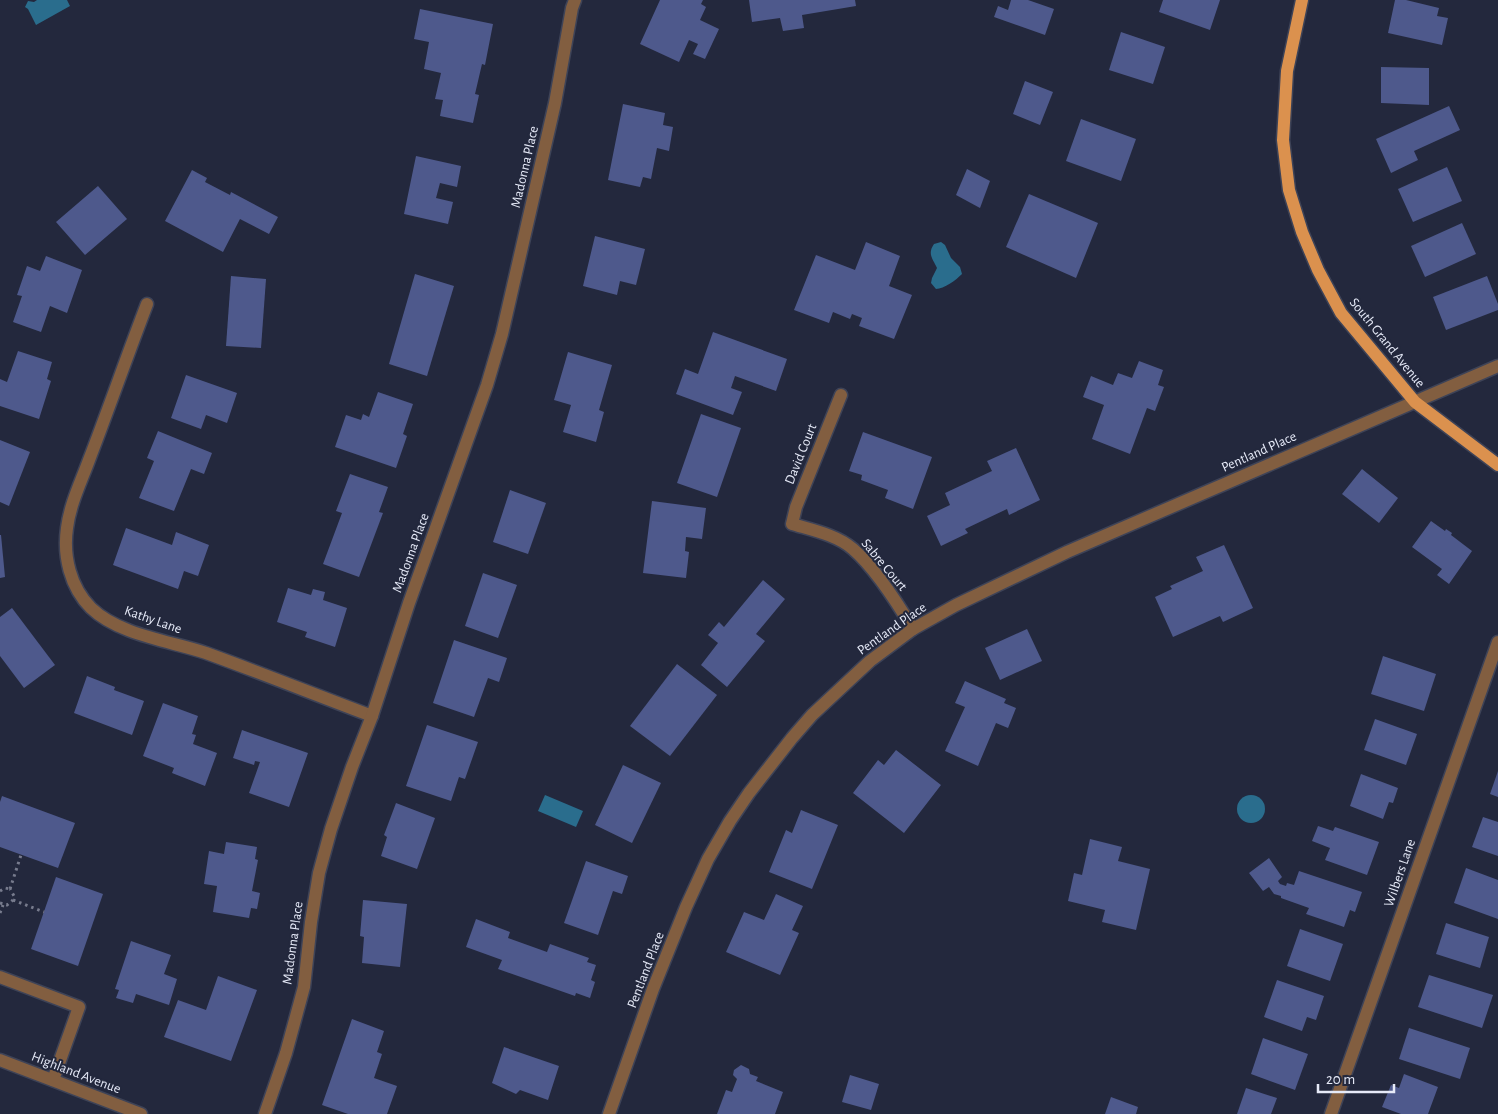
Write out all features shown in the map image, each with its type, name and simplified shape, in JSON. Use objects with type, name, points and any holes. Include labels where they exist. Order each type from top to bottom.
[{"type":"main road","name":"South Grand Avenue","points":[[1302,0],[1287,71],[1284,110],[1284,154],[1289,190],[1302,232],[1318,270],[1341,313],[1415,402],[1498,465]]},
{"type":"street","name":"Madonna Place","points":[[265,1114],[286,1052],[304,986],[318,873],[352,767],[372,716],[411,596],[487,384],[502,334],[555,103],[575,0]]},
{"type":"street","name":"Kathy Lane","points":[[147,304],[82,477],[67,527],[67,560],[71,577],[80,596],[92,609],[107,620],[128,630],[206,653],[372,716]]},
{"type":"street","name":"Pentland Place","points":[[609,1114],[686,906],[708,859],[748,793],[775,758],[812,715],[870,661],[913,629],[956,605],[1067,552],[1498,366]]},
{"type":"street","name":"David Court","points":[[792,524],[796,507],[841,395]]},
{"type":"street","name":"Sabre Court","points":[[792,524],[832,537],[852,548],[883,584],[913,629]]},
{"type":"street","name":"Wilbers Lane","points":[[1331,1114],[1498,642]]},
{"type":"street","points":[[0,977],[79,1007],[53,1080]]},
{"type":"street","name":"Highland Avenue","points":[[0,1060],[140,1114]]},
{"type":"path","points":[[13,900],[14,896],[10,889],[21,855]]},
{"type":"path","points":[[0,890],[10,889]]},
{"type":"path","points":[[0,913],[2,904],[11,903],[13,900]]},
{"type":"path","points":[[13,900],[44,912]]},
{"type":"water","points":[[37,0],[67,0],[70,6],[36,25],[28,9],[25,7],[28,1],[34,2]]},
{"type":"water","points":[[941,242],[945,245],[951,258],[960,267],[962,274],[946,286],[936,289],[931,283],[937,268],[931,256],[931,251],[934,244]]},
{"type":"water","points":[[545,795],[583,811],[576,827],[538,811]]},
{"type":"water","points":[[1251,795],[1261,799],[1265,809],[1261,819],[1251,823],[1241,819],[1237,809],[1241,799]]},
{"type":"building","points":[[660,0],[703,0],[701,4],[706,7],[700,20],[719,29],[705,59],[693,54],[698,44],[689,40],[679,62],[640,44]]},
{"type":"building","points":[[749,0],[855,0],[856,6],[802,15],[804,28],[783,31],[780,18],[752,22]]},
{"type":"building","points":[[1011,0],[1028,0],[1054,9],[1045,35],[994,17],[998,6],[1008,10]]},
{"type":"building","points":[[1163,0],[1220,0],[1210,30],[1159,12]]},
{"type":"building","points":[[1395,0],[1406,0],[1439,8],[1437,16],[1448,18],[1442,45],[1388,33]]},
{"type":"building","points":[[420,9],[493,24],[485,65],[482,64],[475,94],[479,95],[473,123],[440,116],[443,100],[435,99],[441,73],[424,69],[429,42],[414,39]]},
{"type":"building","points":[[1121,32],[1165,47],[1153,84],[1109,70]]},
{"type":"building","points":[[1381,67],[1429,68],[1429,105],[1381,103]]},
{"type":"building","points":[[1025,81],[1053,92],[1040,125],[1013,114]]},
{"type":"building","points":[[623,104],[665,113],[663,125],[673,127],[669,151],[657,148],[651,179],[643,177],[640,187],[608,180]]},
{"type":"building","points":[[1449,106],[1460,130],[1414,151],[1418,160],[1391,173],[1376,139]]},
{"type":"building","points":[[1081,119],[1136,139],[1121,181],[1066,161]]},
{"type":"building","points":[[416,156],[461,166],[457,187],[440,183],[436,198],[453,202],[448,224],[404,214]]},
{"type":"building","points":[[1447,167],[1462,201],[1413,222],[1398,189]]},
{"type":"building","points":[[967,169],[990,181],[980,208],[956,195]]},
{"type":"building","points":[[192,170],[207,178],[205,182],[230,195],[231,192],[278,217],[269,234],[240,219],[223,252],[165,221]]},
{"type":"building","points":[[98,186],[127,219],[85,255],[56,222]]},
{"type":"building","points":[[1029,194],[1098,223],[1076,278],[1006,247]]},
{"type":"building","points":[[1462,223],[1476,254],[1425,277],[1411,246]]},
{"type":"building","points":[[595,236],[645,249],[636,285],[620,281],[617,295],[583,286]]},
{"type":"building","points":[[866,242],[900,256],[889,286],[912,295],[894,339],[859,326],[862,318],[852,314],[850,319],[833,312],[829,323],[794,310],[816,255],[855,270]]},
{"type":"building","points":[[46,256],[82,270],[67,313],[50,306],[41,332],[13,322],[22,296],[17,295],[27,266],[40,271]]},
{"type":"building","points":[[415,274],[454,286],[427,376],[389,364]]},
{"type":"building","points":[[231,276],[266,279],[261,348],[226,346]]},
{"type":"building","points":[[1487,276],[1498,304],[1498,310],[1446,330],[1433,297]]},
{"type":"building","points":[[713,332],[787,359],[776,391],[735,376],[731,388],[742,392],[733,415],[676,394],[685,369],[698,374]]},
{"type":"building","points":[[18,351],[52,362],[47,379],[51,381],[39,419],[0,406],[0,379],[7,382]]},
{"type":"building","points":[[568,352],[612,365],[599,410],[604,412],[596,442],[563,432],[571,405],[554,400]]},
{"type":"building","points":[[1139,361],[1163,370],[1158,385],[1164,387],[1155,411],[1147,408],[1130,454],[1092,439],[1104,405],[1083,397],[1091,376],[1113,385],[1118,373],[1132,378]]},
{"type":"building","points":[[186,375],[237,393],[227,423],[206,415],[201,429],[171,418]]},
{"type":"building","points":[[378,392],[413,404],[403,434],[407,436],[396,468],[335,447],[346,415],[361,420],[363,414],[369,417]]},
{"type":"building","points":[[701,414],[741,428],[717,497],[677,483]]},
{"type":"building","points":[[158,431],[212,453],[204,474],[191,469],[174,511],[139,498],[154,461],[147,458]]},
{"type":"building","points":[[863,432],[932,457],[913,509],[885,498],[888,490],[861,480],[862,475],[849,471]]},
{"type":"building","points":[[0,440],[30,452],[9,506],[0,502]]},
{"type":"building","points":[[1016,448],[1040,500],[1009,515],[1007,509],[965,529],[968,533],[941,546],[927,516],[950,505],[945,493],[992,471],[987,461]]},
{"type":"building","points":[[1362,469],[1398,498],[1379,523],[1342,494]]},
{"type":"building","points":[[350,474],[388,487],[379,512],[383,513],[359,577],[323,564],[342,513],[336,511]]},
{"type":"building","points":[[510,490],[546,503],[528,554],[493,542]]},
{"type":"building","points":[[652,501],[706,508],[702,539],[686,537],[685,551],[689,552],[686,578],[643,573]]},
{"type":"building","points":[[1431,521],[1445,531],[1446,529],[1452,533],[1451,535],[1472,551],[1449,584],[1437,575],[1442,569],[1412,547]]},
{"type":"building","points":[[126,528],[172,545],[176,532],[209,545],[198,576],[184,571],[178,589],[113,565]]},
{"type":"building","points":[[0,535],[5,577],[0,578]]},
{"type":"building","points":[[1224,545],[1253,608],[1223,622],[1220,616],[1173,637],[1155,597],[1172,589],[1170,586],[1203,571],[1196,557]]},
{"type":"building","points":[[483,573],[517,585],[498,638],[465,626]]},
{"type":"building","points":[[763,580],[785,599],[756,634],[765,641],[727,687],[701,665],[718,643],[708,635],[719,622],[724,627]]},
{"type":"building","points":[[288,588],[311,595],[313,589],[325,592],[323,600],[347,608],[335,647],[305,637],[307,632],[277,622]]},
{"type":"building","points":[[12,608],[55,665],[24,688],[0,656],[0,617]]},
{"type":"building","points":[[1027,629],[1042,661],[1000,680],[985,648]]},
{"type":"building","points":[[454,640],[507,658],[499,682],[488,678],[474,717],[433,703]]},
{"type":"building","points":[[1383,656],[1436,674],[1424,711],[1371,694]]},
{"type":"building","points":[[677,664],[717,695],[670,756],[630,726]]},
{"type":"building","points":[[87,676],[115,687],[114,690],[144,701],[132,735],[74,713]]},
{"type":"building","points":[[965,681],[1006,699],[1004,703],[1016,708],[1008,728],[996,723],[978,766],[945,751],[965,707],[955,703]]},
{"type":"building","points":[[163,703],[198,716],[192,734],[196,735],[193,744],[217,753],[205,786],[172,773],[174,768],[143,756]]},
{"type":"building","points":[[1375,719],[1417,734],[1406,765],[1364,750]]},
{"type":"building","points":[[427,725],[478,742],[465,779],[459,777],[451,801],[406,786]]},
{"type":"building","points":[[242,730],[308,753],[289,807],[249,793],[260,762],[255,761],[254,765],[233,758]]},
{"type":"building","points":[[896,750],[941,785],[904,833],[853,793],[878,760],[884,765]]},
{"type":"building","points":[[623,765],[661,783],[632,843],[595,825]]},
{"type":"building","points":[[1498,771],[1498,797],[1490,794]]},
{"type":"building","points":[[1361,774],[1398,788],[1393,803],[1389,802],[1383,819],[1350,806]]},
{"type":"building","points":[[2,796],[75,823],[58,868],[0,847],[0,802]]},
{"type":"building","points":[[396,803],[435,818],[417,869],[381,856],[387,837],[384,835]]},
{"type":"building","points":[[801,810],[838,825],[812,889],[769,872],[786,830],[792,833]]},
{"type":"building","points":[[1483,817],[1498,822],[1498,856],[1472,847]]},
{"type":"building","points":[[1318,826],[1333,831],[1335,827],[1379,842],[1367,875],[1325,860],[1330,848],[1312,841]]},
{"type":"building","points":[[1090,839],[1122,847],[1118,861],[1150,869],[1136,930],[1102,922],[1105,910],[1068,901],[1074,873],[1082,875]]},
{"type":"building","points":[[226,842],[257,847],[255,859],[258,860],[252,891],[260,893],[257,909],[251,908],[249,918],[213,912],[217,886],[204,884],[209,851],[224,854]]},
{"type":"building","points":[[1269,858],[1282,877],[1278,881],[1280,884],[1286,886],[1287,883],[1294,885],[1299,871],[1362,892],[1355,912],[1350,910],[1344,927],[1306,914],[1309,908],[1281,898],[1281,896],[1274,894],[1269,887],[1263,891],[1249,873]]},
{"type":"building","points":[[586,861],[628,876],[622,894],[613,891],[598,935],[564,923]]},
{"type":"building","points":[[1466,868],[1498,880],[1498,919],[1454,903]]},
{"type":"building","points":[[56,877],[103,894],[78,966],[31,949]]},
{"type":"building","points":[[776,894],[803,906],[792,930],[799,933],[780,975],[726,952],[744,912],[764,920]]},
{"type":"building","points":[[363,900],[407,904],[400,967],[362,963],[364,937],[360,936]]},
{"type":"building","points":[[476,919],[510,932],[508,938],[547,952],[550,944],[589,958],[587,962],[596,965],[591,980],[595,982],[590,998],[576,993],[575,996],[498,969],[502,960],[466,947]]},
{"type":"building","points":[[1446,923],[1489,937],[1480,968],[1436,954]]},
{"type":"building","points":[[1300,929],[1343,944],[1330,981],[1287,966]]},
{"type":"building","points":[[131,941],[171,955],[164,974],[177,979],[169,1005],[136,994],[133,1003],[116,998],[119,990],[115,989]]},
{"type":"building","points":[[1429,975],[1493,995],[1482,1028],[1418,1007]]},
{"type":"building","points":[[218,976],[257,990],[231,1061],[164,1037],[178,1000],[206,1010]]},
{"type":"building","points":[[1277,980],[1324,996],[1316,1020],[1307,1017],[1302,1031],[1264,1017]]},
{"type":"building","points":[[352,1019],[384,1031],[377,1052],[382,1054],[374,1078],[397,1086],[387,1114],[348,1114],[322,1105]]},
{"type":"building","points":[[1409,1028],[1470,1048],[1460,1079],[1399,1059]]},
{"type":"building","points":[[1263,1038],[1308,1054],[1295,1090],[1251,1074]]},
{"type":"building","points":[[504,1047],[559,1066],[548,1100],[520,1090],[516,1094],[492,1083]]},
{"type":"building","points":[[741,1065],[749,1069],[750,1074],[758,1077],[756,1081],[783,1092],[775,1114],[717,1114],[726,1090],[732,1092],[737,1079],[733,1075],[734,1070]]},
{"type":"building","points":[[1404,1074],[1438,1087],[1428,1114],[1401,1114],[1382,1107],[1391,1085],[1399,1088]]},
{"type":"building","points":[[850,1075],[879,1084],[871,1110],[842,1102]]},
{"type":"building","points":[[1246,1088],[1277,1098],[1271,1114],[1237,1114]]},
{"type":"building","points":[[1111,1097],[1138,1107],[1136,1114],[1105,1114]]}]
